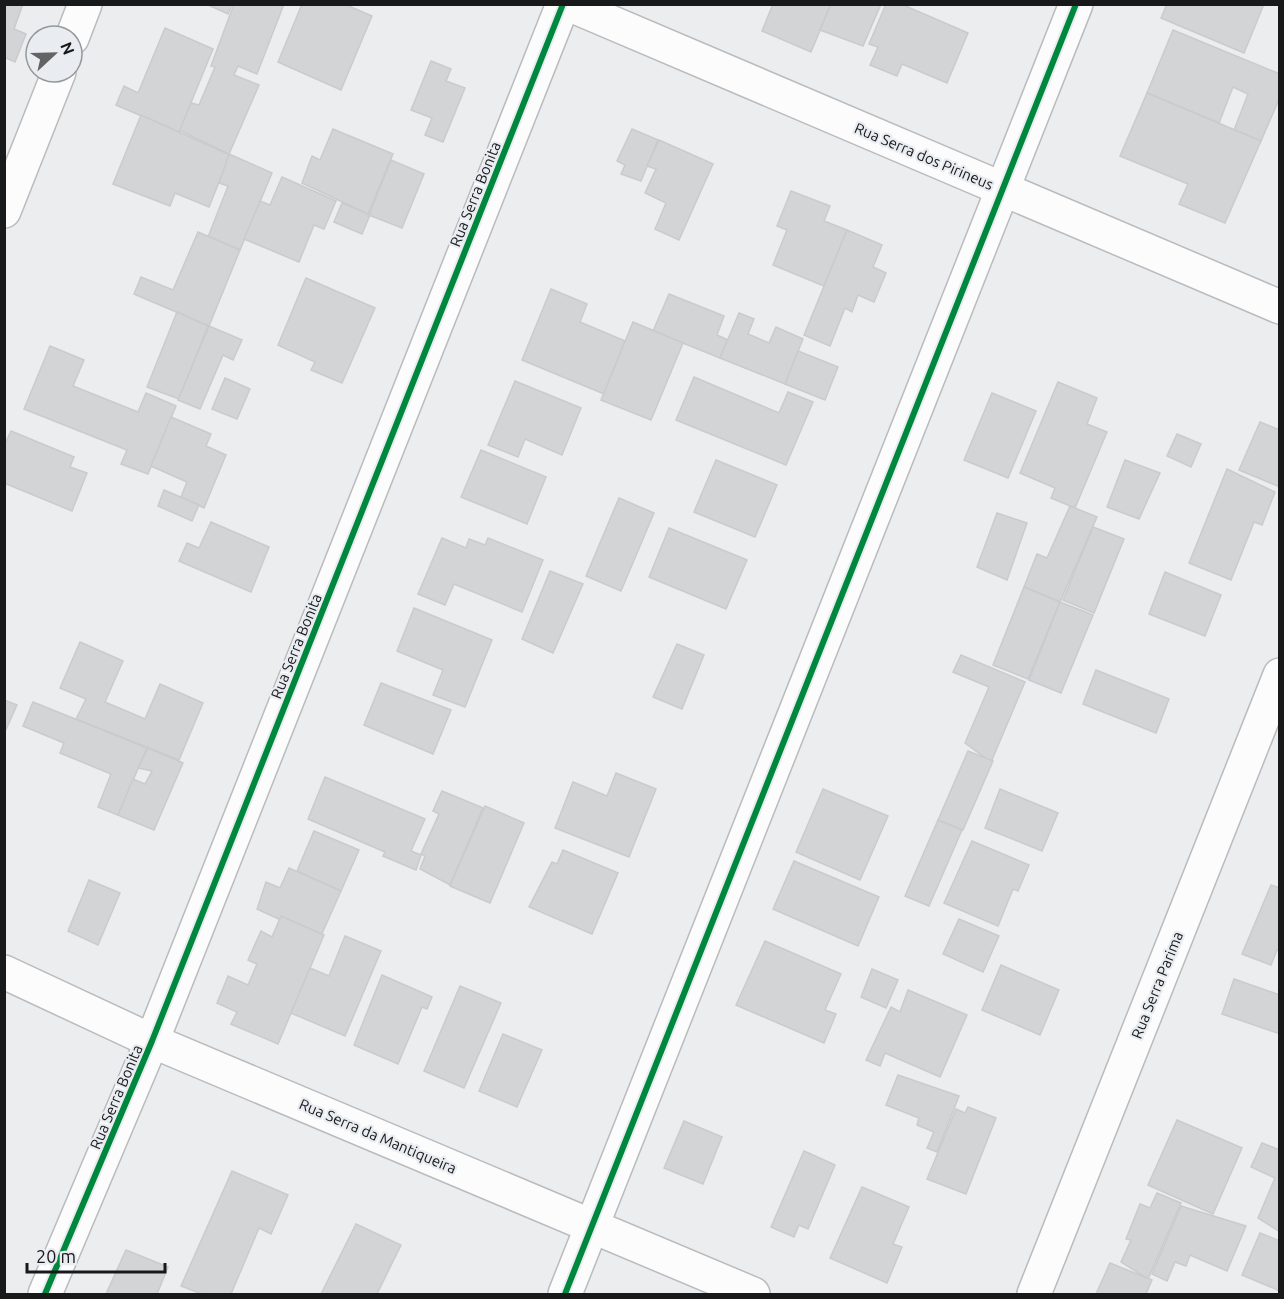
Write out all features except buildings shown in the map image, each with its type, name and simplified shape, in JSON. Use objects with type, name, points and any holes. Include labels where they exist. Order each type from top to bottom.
[{"type":"street","points":[[77,24],[85,4]]},
{"type":"street","name":"Rua Serra dos Pirineus","points":[[565,4],[1280,307]]},
{"type":"street","name":"Rua Serra Bonita","points":[[45,1294],[152,1041],[565,4]]},
{"type":"street","points":[[565,1294],[1076,4]]},
{"type":"street","points":[[4,211],[54,84]]},
{"type":"street","name":"Rua Serra Parima","points":[[1034,1294],[1280,675]]},
{"type":"street","name":"Rua Serra da Mantiqueira","points":[[4,972],[152,1041],[753,1294]]},
{"type":"cycle path","points":[[45,1294],[152,1041],[563,4]]},
{"type":"cycle path","points":[[565,1294],[1076,4]]}]
